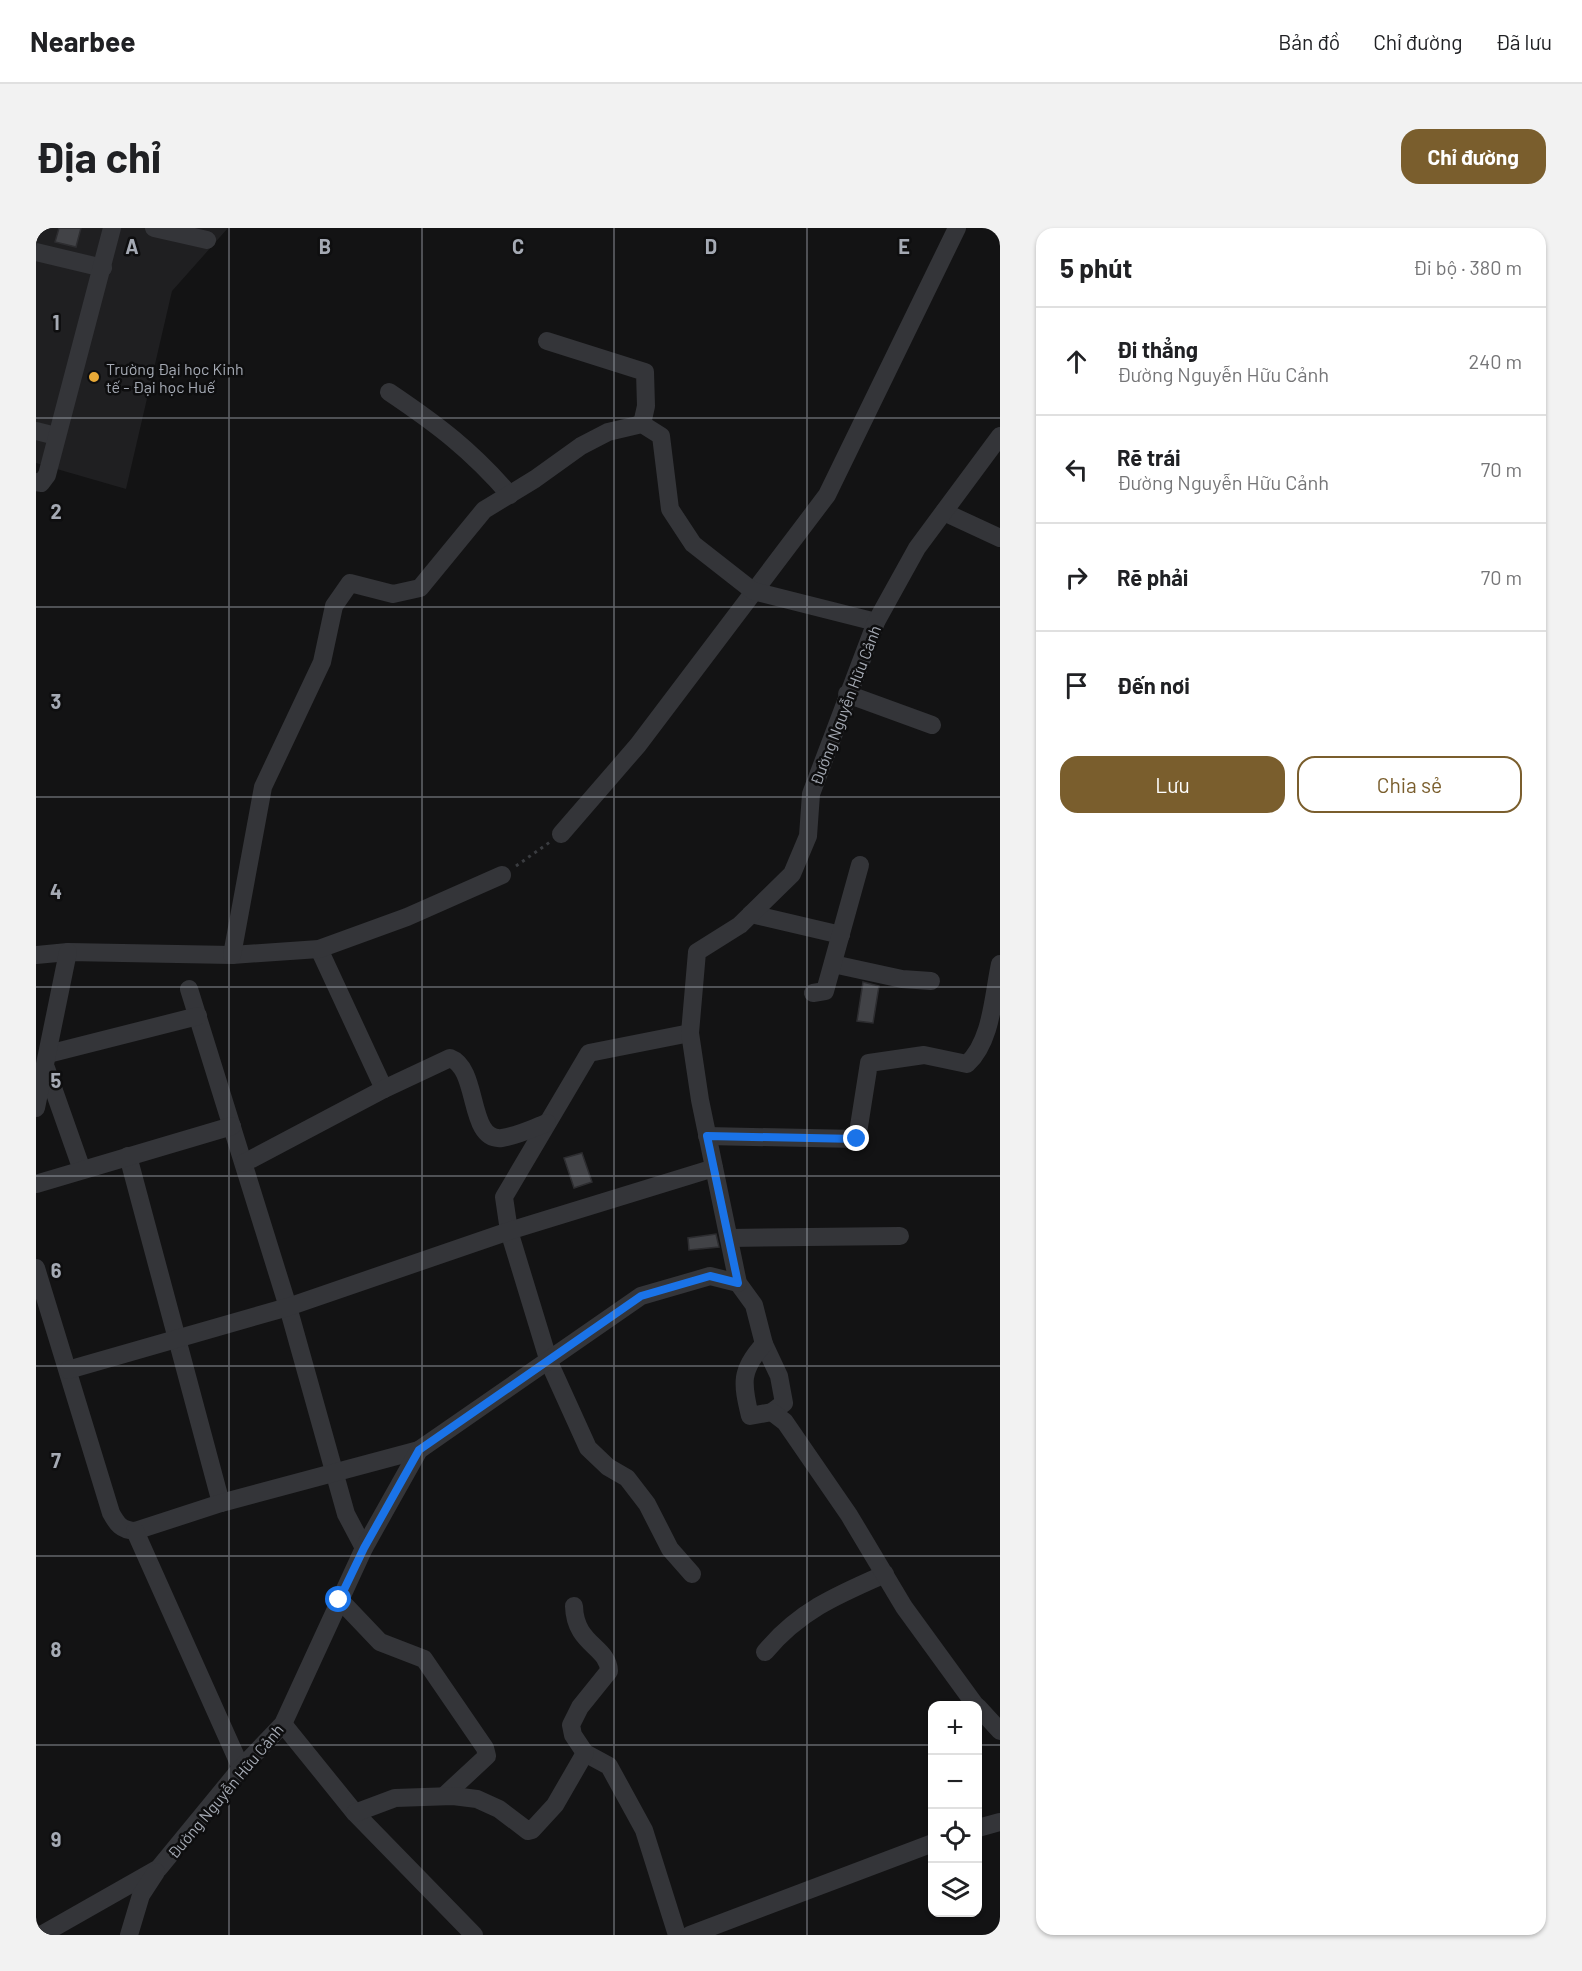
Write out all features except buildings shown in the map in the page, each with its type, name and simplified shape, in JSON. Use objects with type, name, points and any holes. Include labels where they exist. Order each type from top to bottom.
[{"type":"street","points":[[36,482],[41,483],[47,475],[112,228]]},
{"type":"street","points":[[154,228],[207,240]]},
{"type":"street","points":[[561,834],[638,745],[827,495],[957,228]]},
{"type":"street","points":[[36,252],[103,268]]},
{"type":"street","points":[[547,341],[645,372],[646,406],[642,424]]},
{"type":"street","points":[[389,392],[453,437],[510,495]]},
{"type":"street","points":[[232,955],[263,787],[322,662],[334,606],[350,583],[393,594],[420,588],[484,510],[581,446],[608,432],[642,424],[661,436],[669,508],[680,528],[693,544],[753,591],[876,622]]},
{"type":"street","points":[[36,431],[56,436]]},
{"type":"street","name":"Đường Nguyễn Hữu Cảnh","points":[[41,1935],[159,1868],[241,1768],[283,1724],[364,1548],[419,1450],[641,1296],[710,1276],[738,1283],[707,1136],[690,1033],[697,952],[740,925],[792,874],[807,836],[811,794],[876,622],[917,548],[1000,436]]},
{"type":"street","points":[[944,512],[1000,538]]},
{"type":"street","points":[[847,694],[932,725]]},
{"type":"street","points":[[813,993],[825,991],[860,865]]},
{"type":"street","points":[[36,955],[68,952],[232,955],[319,949],[408,917],[502,875]]},
{"type":"street","points":[[751,914],[841,935]]},
{"type":"street","points":[[319,949],[384,1089]]},
{"type":"street","points":[[36,1108],[68,952]]},
{"type":"street","points":[[707,1136],[857,1139],[869,1063],[924,1055],[967,1064],[975,1057],[982,1045],[1000,963]]},
{"type":"street","points":[[833,964],[902,979],[931,981]]},
{"type":"street","points":[[189,988],[288,1307],[346,1514],[364,1548]]},
{"type":"street","points":[[47,1061],[198,1016]]},
{"type":"street","points":[[690,1033],[589,1053],[504,1197],[509,1231],[549,1362],[588,1448],[608,1467],[627,1478],[647,1504],[670,1549],[692,1574]]},
{"type":"street","points":[[244,1163],[384,1089],[450,1058],[458,1061],[466,1072],[479,1122],[491,1135],[500,1138],[547,1123]]},
{"type":"street","points":[[47,1061],[82,1170]]},
{"type":"street","points":[[36,1184],[232,1126]]},
{"type":"street","points":[[128,1156],[221,1503]]},
{"type":"street","points":[[68,1370],[288,1307],[509,1231],[714,1168]]},
{"type":"street","points":[[729,1238],[900,1236]]},
{"type":"street","points":[[36,1268],[111,1513],[117,1524],[125,1530],[135,1532],[221,1503],[419,1450]]},
{"type":"street","points":[[738,1283],[754,1305],[764,1344],[779,1376],[784,1403],[772,1412],[750,1416],[743,1386],[749,1360],[764,1344]]},
{"type":"street","points":[[772,1412],[785,1422],[849,1515],[929,1644],[973,1701]]},
{"type":"street","points":[[135,1532],[241,1768]]},
{"type":"street","points":[[765,1652],[783,1631],[816,1607],[885,1574]]},
{"type":"street","points":[[339,1600],[380,1642],[424,1659],[485,1748],[487,1756],[445,1795]]},
{"type":"street","points":[[574,1606],[576,1627],[602,1654],[609,1666],[601,1683],[580,1707],[571,1725],[573,1735],[585,1753],[609,1766],[644,1830],[677,1935]]},
{"type":"street","points":[[982,1711],[1000,1731]]},
{"type":"street","points":[[283,1724],[355,1813],[474,1935]]},
{"type":"street","points":[[355,1813],[395,1798],[445,1795],[477,1799],[499,1809],[528,1831],[532,1830],[555,1805],[585,1753]]},
{"type":"street","points":[[982,1827],[1000,1822]]},
{"type":"street","points":[[690,1935],[928,1846]]},
{"type":"street","points":[[129,1935],[141,1895],[159,1868]]},
{"type":"path","points":[[502,875],[561,834]]},
{"type":"shaded area","name":"Trường Đại học Kinh tế - Đại học Huế","points":[[36,228],[228,228],[172,291],[126,489],[36,463]]},
{"type":"place","name":"Trường Đại học Kinh tế - Đại học Huế","points":[[94,377]]},
{"type":"route","points":[[339,1600],[364,1548],[419,1450],[641,1296],[710,1276],[738,1283],[707,1136],[857,1139]]}]
